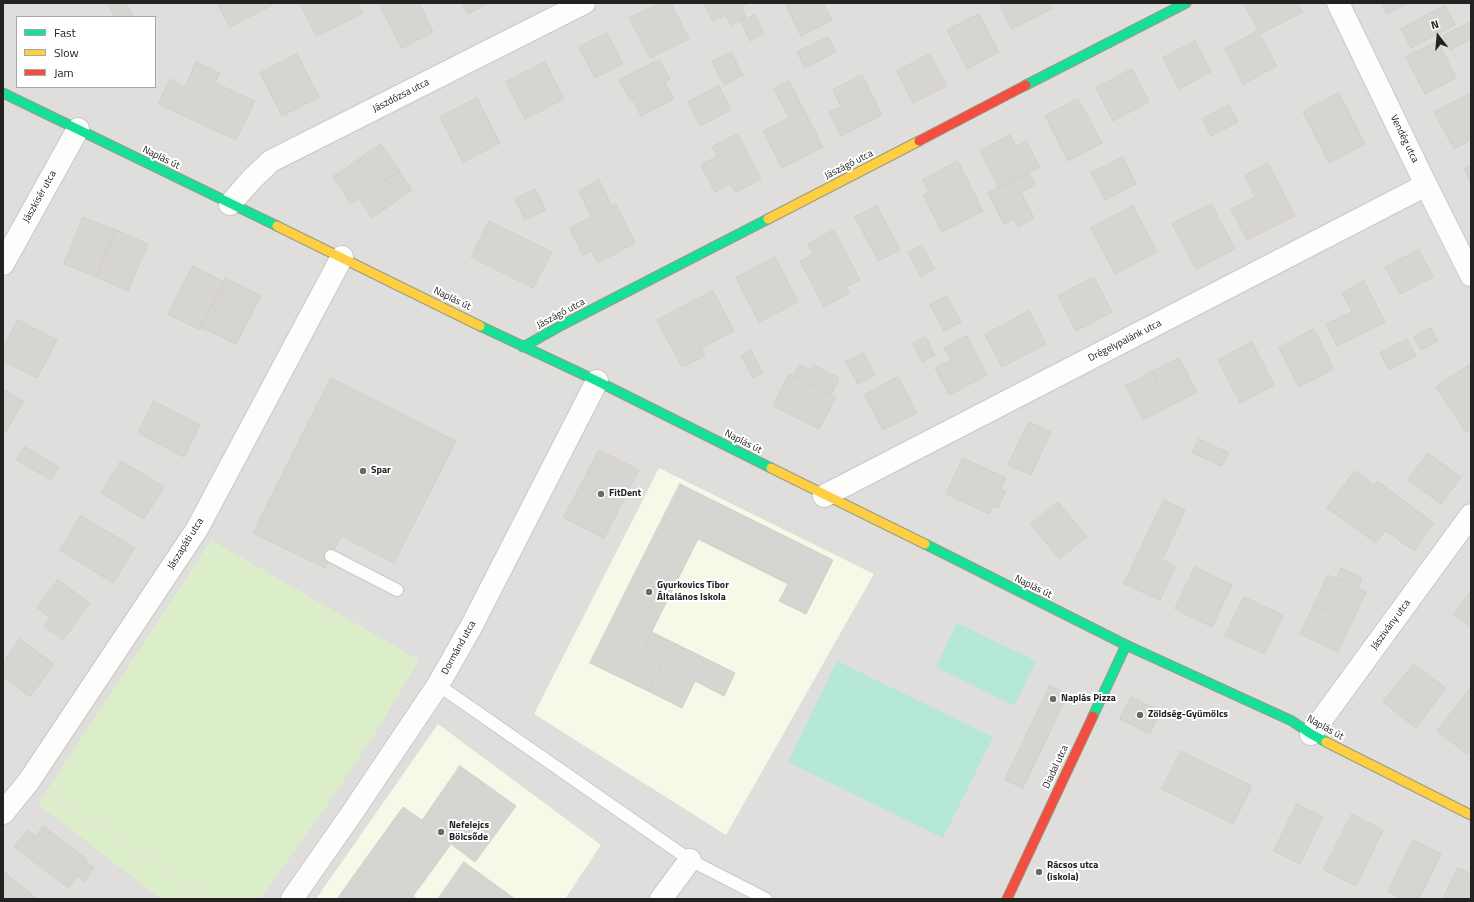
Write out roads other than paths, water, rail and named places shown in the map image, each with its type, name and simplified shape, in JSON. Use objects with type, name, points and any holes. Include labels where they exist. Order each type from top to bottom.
[{"type":"street","name":"Jászdózsa utca","points":[[230,204],[248,182],[271,161],[584,3]]},
{"type":"street","name":"Jászágó utca","points":[[524,347],[582,315],[1186,3]]},
{"type":"street","name":"Vendég utca","points":[[1338,3],[1426,186],[1471,275]]},
{"type":"street","name":"Naplás út","points":[[3,93],[524,347],[597,381],[824,496],[1126,645],[1292,721],[1311,734],[1471,815]]},
{"type":"street","name":"Jászkisér utca","points":[[3,264],[78,129]]},
{"type":"street","name":"Drégelypalánk utca","points":[[824,496],[1426,186]]},
{"type":"street","name":"Jászapáti utca","points":[[3,813],[29,781],[197,529],[342,257]]},
{"type":"street","name":"Dormánd utca","points":[[292,899],[438,685],[471,627],[597,381]]},
{"type":"street","name":"Jászivány utca","points":[[1311,734],[1471,515]]},
{"type":"street","name":"Diadal utca","points":[[1007,899],[1126,645]]},
{"type":"street","points":[[661,899],[690,860]]},
{"type":"lane","points":[[331,556],[397,590]]},
{"type":"lane","points":[[438,685],[690,860],[766,899]]},
{"type":"place","name":"Spar","points":[[363,471]]},
{"type":"place","name":"FitDent","points":[[601,494]]},
{"type":"place","name":"Gyurkovics Tibor Általános Iskola","points":[[649,592]]},
{"type":"place","name":"Naplás Pizza","points":[[1053,699]]},
{"type":"place","name":"Zöldség-Gyümölcs","points":[[1140,715]]},
{"type":"place","name":"Nefelejcs Bölcsőde","points":[[441,832]]},
{"type":"place","name":"Rácsos utca (iskola)","points":[[1039,872]]}]
